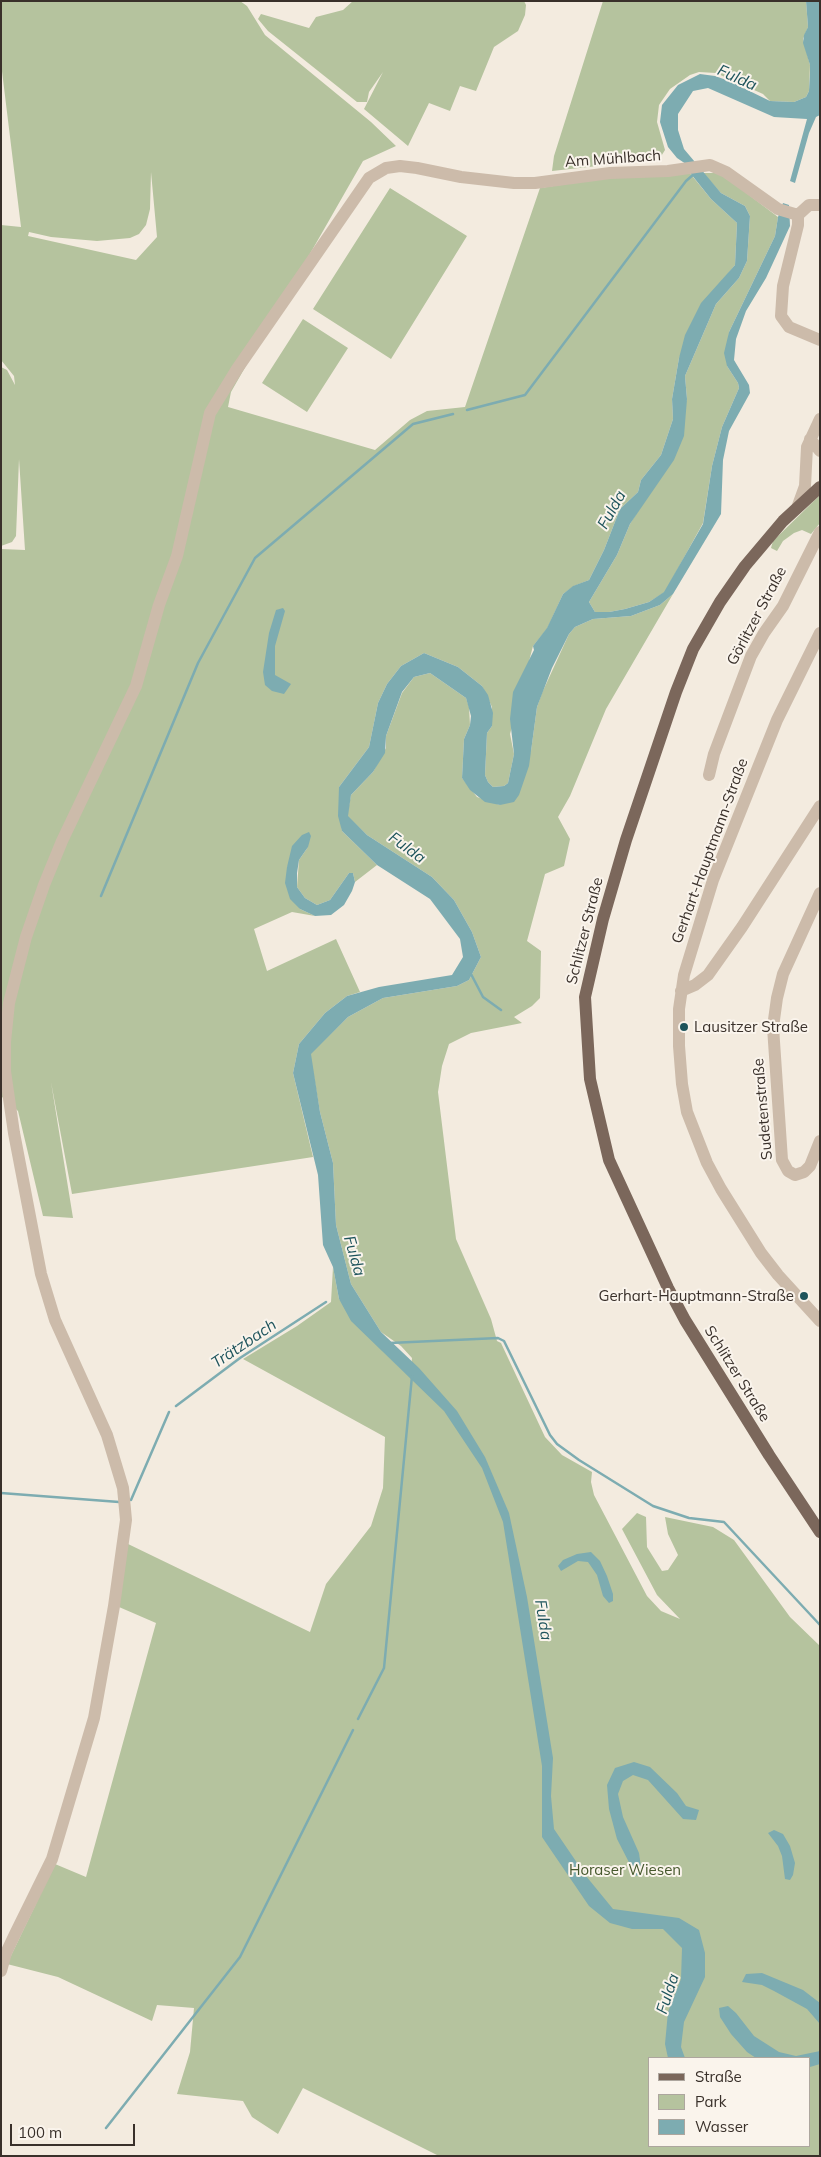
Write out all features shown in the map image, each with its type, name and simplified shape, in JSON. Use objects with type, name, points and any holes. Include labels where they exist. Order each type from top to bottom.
[{"type":"main road","name":"Schlitzer Straße","points":[[820,487],[771,534],[745,566],[720,602],[693,648],[676,692],[626,840],[603,919],[585,998],[590,1079],[609,1160],[668,1288],[685,1320],[769,1455],[820,1532]]},
{"type":"street","name":"Am Mühlbach","points":[[14,1129],[5,1071],[5,1042],[10,1004],[26,937],[62,841],[136,686],[158,605],[177,556],[210,413],[237,369],[369,178],[386,168],[400,166],[461,177],[514,183],[535,183],[610,173],[681,170],[706,165],[717,167],[726,172],[778,209],[794,214]]},
{"type":"street","points":[[820,204],[809,206],[794,214],[798,224],[783,286],[781,316],[789,327],[820,340]]},
{"type":"street","points":[[797,508],[805,486],[805,457],[810,439],[820,419]]},
{"type":"street","points":[[810,439],[820,451]]},
{"type":"street","name":"Görlitzer Straße","points":[[709,775],[714,754],[751,656],[764,632],[783,606],[820,532]]},
{"type":"street","name":"Gerhart-Hauptmann-Straße","points":[[820,633],[777,720],[720,862],[697,930],[681,990],[679,1046],[682,1084],[687,1112],[699,1144],[721,1189],[761,1253],[784,1282],[820,1321]]},
{"type":"street","points":[[681,990],[695,985],[708,975],[742,927],[820,806]]},
{"type":"street","name":"Sudetenstraße","points":[[820,893],[783,974],[773,1026],[782,1160],[788,1171],[795,1175],[804,1172],[810,1166],[820,1141]]},
{"type":"street","points":[[1,1098],[14,1129],[41,1274],[48,1298],[63,1339],[107,1435],[124,1488],[126,1520],[114,1606],[94,1718],[52,1859],[9,1947],[1,1971]]},
{"type":"street","points":[[1,1115],[14,1129]]},
{"type":"green space","points":[[1,1],[240,1],[247,6],[265,35],[371,122],[396,146],[363,161],[231,392],[228,407],[375,450],[410,420],[427,411],[465,407],[540,188],[615,177],[689,172],[711,199],[737,223],[735,265],[722,281],[679,358],[672,399],[673,419],[661,455],[641,480],[638,492],[620,509],[604,550],[589,580],[574,586],[563,594],[547,629],[533,646],[510,734],[514,754],[508,783],[504,786],[493,787],[485,775],[487,733],[492,726],[492,707],[482,686],[458,667],[424,653],[401,666],[387,684],[378,703],[369,747],[339,787],[342,831],[377,865],[355,882],[353,873],[349,873],[330,900],[317,905],[305,898],[297,887],[299,860],[308,847],[287,867],[300,909],[315,916],[292,912],[254,929],[267,971],[336,939],[360,992],[347,996],[325,1013],[299,1044],[293,1073],[313,1157],[72,1194],[51,1082],[73,1218],[43,1216],[18,1111],[1,1096],[1,549],[25,550],[19,459],[16,536],[12,542],[1,546],[1,367],[7,370],[15,385],[14,376],[1,360],[1,225],[21,227],[1,63]],"holes":[[[151,172],[157,237],[136,260],[28,236],[29,232],[51,237],[97,241],[130,238],[139,234],[146,225],[150,209]]]},
{"type":"green space","points":[[353,1],[524,1],[526,5],[525,15],[518,31],[494,47],[476,91],[460,86],[450,111],[429,103],[408,146],[364,109],[383,72],[369,92],[367,102],[357,102],[268,31],[258,19],[261,14],[309,28],[316,17],[343,10]]},
{"type":"green space","points":[[603,1],[806,1],[808,27],[803,39],[810,65],[809,91],[806,97],[794,102],[770,101],[763,94],[716,73],[699,72],[690,75],[670,89],[659,105],[657,122],[665,150],[660,158],[552,171],[554,156]]},
{"type":"green space","points":[[703,173],[720,173],[778,217],[775,236],[729,332],[727,366],[738,383],[739,388],[722,427],[712,466],[703,523],[665,592],[649,602],[625,609],[595,612],[589,602],[617,555],[630,524],[647,496],[687,399],[685,376],[716,304],[739,278],[747,261],[750,216],[745,206],[721,193]]},
{"type":"green space","points":[[390,188],[467,236],[391,359],[313,309]]},
{"type":"green space","points":[[303,319],[348,348],[307,412],[262,383]]},
{"type":"green space","points":[[820,495],[820,523],[811,534],[802,530],[783,541],[777,551],[771,548],[773,541]]},
{"type":"green space","name":"Horaser Wiesen","points":[[673,594],[606,709],[570,796],[558,817],[570,839],[564,866],[545,874],[527,941],[541,951],[540,998],[532,1006],[514,1017],[522,1023],[471,1033],[449,1044],[442,1066],[438,1092],[456,1239],[491,1319],[497,1341],[501,1343],[545,1437],[562,1455],[592,1472],[591,1482],[594,1495],[647,1596],[661,1611],[680,1619],[657,1595],[622,1529],[637,1513],[646,1517],[647,1547],[662,1571],[668,1570],[678,1555],[668,1534],[665,1517],[713,1527],[734,1540],[790,1617],[820,1646],[820,2156],[439,2156],[303,2088],[278,2134],[252,2117],[243,2101],[177,2094],[190,2052],[194,2008],[157,2005],[152,2021],[58,1977],[7,1964],[55,1864],[86,1877],[156,1623],[119,1607],[126,1543],[310,1632],[326,1584],[371,1526],[383,1488],[385,1437],[243,1359],[297,1326],[331,1302],[333,1267],[339,1299],[391,1359],[410,1377],[412,1358],[401,1346],[381,1332],[351,1284],[336,1225],[333,1163],[320,1112],[310,1054],[348,1017],[383,998],[457,986],[469,980],[481,957],[472,932],[454,900],[432,877],[367,835],[347,816],[351,795],[373,772],[386,748],[386,736],[402,693],[414,677],[430,673],[466,698],[469,707],[470,725],[464,739],[462,778],[477,797],[500,805],[531,751],[537,707],[569,634],[575,627],[593,619],[631,616],[660,605]]},
{"type":"water","points":[[806,1],[820,1],[820,115],[816,117],[809,133],[795,183],[790,181],[807,119],[774,117],[708,88],[693,91],[678,114],[678,130],[684,149],[721,193],[745,206],[750,216],[747,261],[739,278],[716,304],[685,376],[687,399],[684,436],[674,460],[630,524],[617,555],[589,602],[595,612],[625,609],[649,602],[664,592],[703,524],[712,466],[722,427],[739,388],[738,383],[727,366],[724,353],[729,332],[775,236],[778,217],[783,203],[789,205],[790,226],[766,278],[746,311],[736,339],[734,360],[749,385],[750,393],[729,431],[723,460],[721,514],[673,594],[660,605],[631,616],[593,619],[575,627],[569,634],[552,668],[537,707],[529,766],[519,795],[514,802],[500,805],[485,802],[470,790],[462,778],[464,739],[470,725],[471,716],[466,698],[430,673],[414,677],[402,692],[386,736],[385,753],[373,772],[351,795],[348,816],[367,835],[432,877],[454,900],[472,932],[481,957],[469,980],[457,986],[383,998],[348,1017],[311,1054],[320,1112],[333,1163],[336,1225],[351,1284],[381,1332],[419,1368],[457,1411],[485,1457],[509,1513],[527,1597],[553,1758],[551,1796],[554,1829],[586,1876],[613,1909],[679,1918],[699,1930],[705,1953],[705,1977],[684,2022],[681,2047],[685,2057],[668,2057],[665,2044],[668,2012],[681,1979],[682,1948],[663,1929],[632,1929],[610,1923],[589,1906],[542,1837],[542,1766],[503,1522],[482,1468],[444,1411],[351,1321],[339,1299],[333,1267],[323,1245],[318,1175],[293,1073],[299,1044],[325,1013],[347,996],[379,987],[452,975],[463,957],[460,939],[430,899],[377,865],[342,831],[338,816],[339,787],[369,747],[378,703],[387,684],[401,666],[424,653],[458,667],[482,686],[488,695],[493,713],[492,726],[487,733],[485,775],[493,787],[504,786],[508,783],[514,754],[510,719],[513,692],[534,650],[533,646],[547,628],[563,594],[573,586],[589,580],[604,550],[620,509],[638,492],[641,480],[661,455],[673,419],[672,399],[685,335],[701,303],[735,265],[737,223],[711,199],[691,174],[686,164],[677,158],[668,147],[660,122],[662,105],[678,85],[700,74],[715,76],[729,81],[770,101],[794,102],[806,97],[809,91],[810,65],[803,43],[808,27]]},
{"type":"water","points":[[283,608],[285,611],[275,646],[275,675],[291,684],[284,694],[272,691],[265,685],[263,672],[269,633],[276,610]]},
{"type":"water","points":[[309,832],[311,836],[308,847],[299,860],[297,873],[297,887],[305,898],[317,905],[330,900],[349,873],[353,873],[355,882],[352,891],[344,905],[331,915],[315,916],[300,909],[290,899],[285,883],[292,846],[302,835]]},
{"type":"water","points":[[591,1552],[600,1561],[607,1576],[613,1594],[613,1601],[609,1603],[603,1596],[597,1575],[588,1562],[578,1561],[561,1571],[558,1566],[563,1560],[577,1554]]},
{"type":"water","points":[[634,1762],[650,1767],[677,1793],[686,1806],[699,1810],[696,1820],[683,1819],[648,1780],[633,1775],[623,1781],[618,1794],[623,1817],[639,1853],[642,1874],[636,1876],[617,1839],[609,1809],[607,1785],[615,1768]]},
{"type":"water","points":[[774,1830],[783,1834],[790,1846],[795,1863],[790,1880],[785,1879],[782,1856],[778,1846],[768,1833]]},
{"type":"water","points":[[762,1973],[803,1990],[820,2003],[820,2024],[807,2009],[774,1991],[762,1985],[742,1982],[746,1974]]},
{"type":"water","points":[[728,2006],[754,2036],[779,2052],[796,2056],[820,2051],[820,2064],[811,2067],[811,2057],[754,2057],[747,2052],[731,2034],[720,2017],[719,2008]]},
{"type":"waterway","points":[[467,410],[525,395],[686,181],[694,174]]},
{"type":"waterway","points":[[101,896],[198,663],[255,558],[413,424],[453,414]]},
{"type":"waterway","points":[[471,974],[483,997],[501,1010]]},
{"type":"waterway","name":"Trätzbach","points":[[176,1406],[240,1358],[326,1302]]},
{"type":"waterway","points":[[390,1343],[498,1338],[504,1341],[550,1435],[557,1444],[579,1460],[653,1506],[689,1518],[724,1522],[820,1625]]},
{"type":"waterway","points":[[358,1719],[384,1668],[412,1376]]},
{"type":"waterway","name":"Trätzbach","points":[[131,1500],[169,1412]]},
{"type":"waterway","name":"Trätzbach","points":[[1,1493],[119,1502]]},
{"type":"waterway","points":[[106,2128],[240,1957],[353,1730]]},
{"type":"place","name":"Lausitzer Straße","points":[[684,1027]]},
{"type":"place","name":"Gerhart-Hauptmann-Straße","points":[[804,1296]]},
{"type":"water label","name":"Fulda","points":[[737,78]]},
{"type":"water label","name":"Fulda","points":[[612,510]]},
{"type":"water label","name":"Fulda","points":[[407,848]]},
{"type":"water label","name":"Fulda","points":[[354,1256]]},
{"type":"water label","name":"Fulda","points":[[543,1620]]},
{"type":"water label","name":"Fulda","points":[[668,1994]]}]
